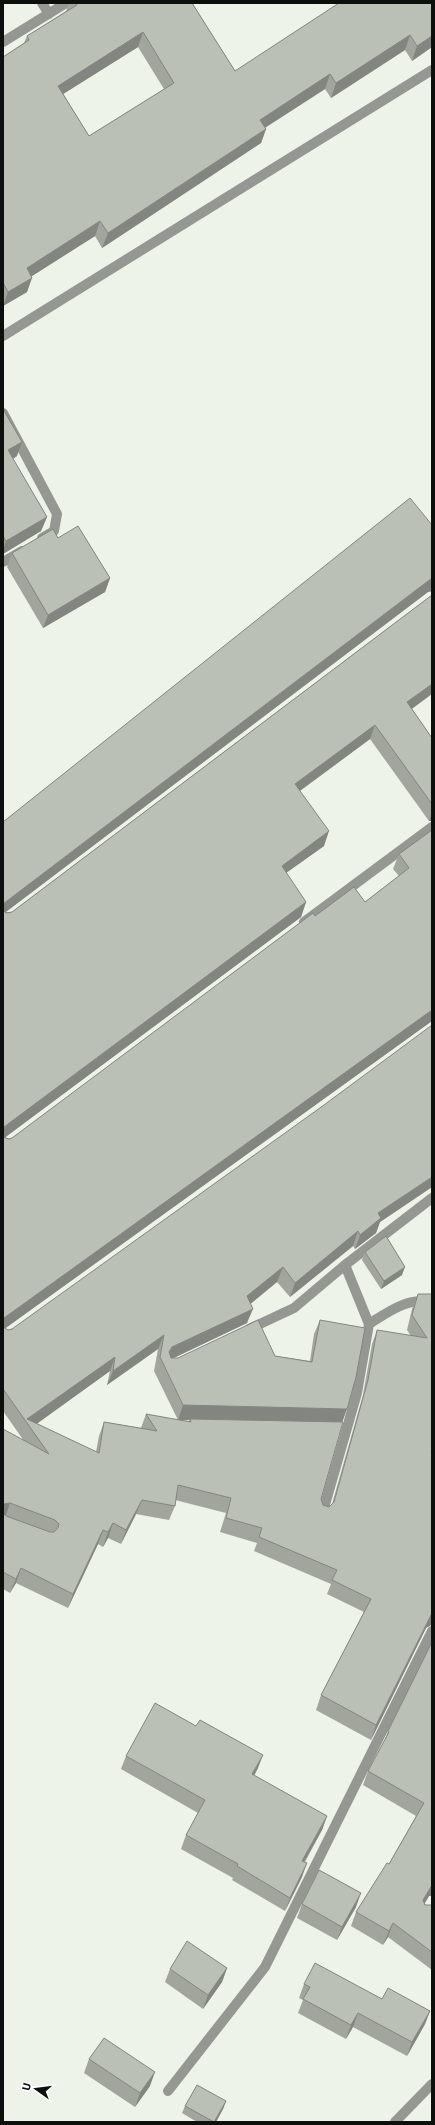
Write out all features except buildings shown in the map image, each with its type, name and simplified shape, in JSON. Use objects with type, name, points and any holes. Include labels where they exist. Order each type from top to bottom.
[{"type":"street","points":[[42,3],[49,14]]},
{"type":"street","points":[[3,42],[66,3]]},
{"type":"street","points":[[3,336],[432,70]]},
{"type":"street","points":[[3,413],[57,514],[54,531],[3,562]]},
{"type":"street","points":[[298,928],[432,827]]},
{"type":"street","points":[[239,1334],[294,1308],[345,1265],[432,1198]]},
{"type":"street","points":[[322,1515],[342,1430],[358,1386],[369,1324],[345,1265]]},
{"type":"street","points":[[369,1324],[408,1303],[425,1301],[432,1303]]},
{"type":"street","points":[[168,2091],[264,1967],[432,1631]]},
{"type":"street","points":[[394,2122],[432,2084]]}]
